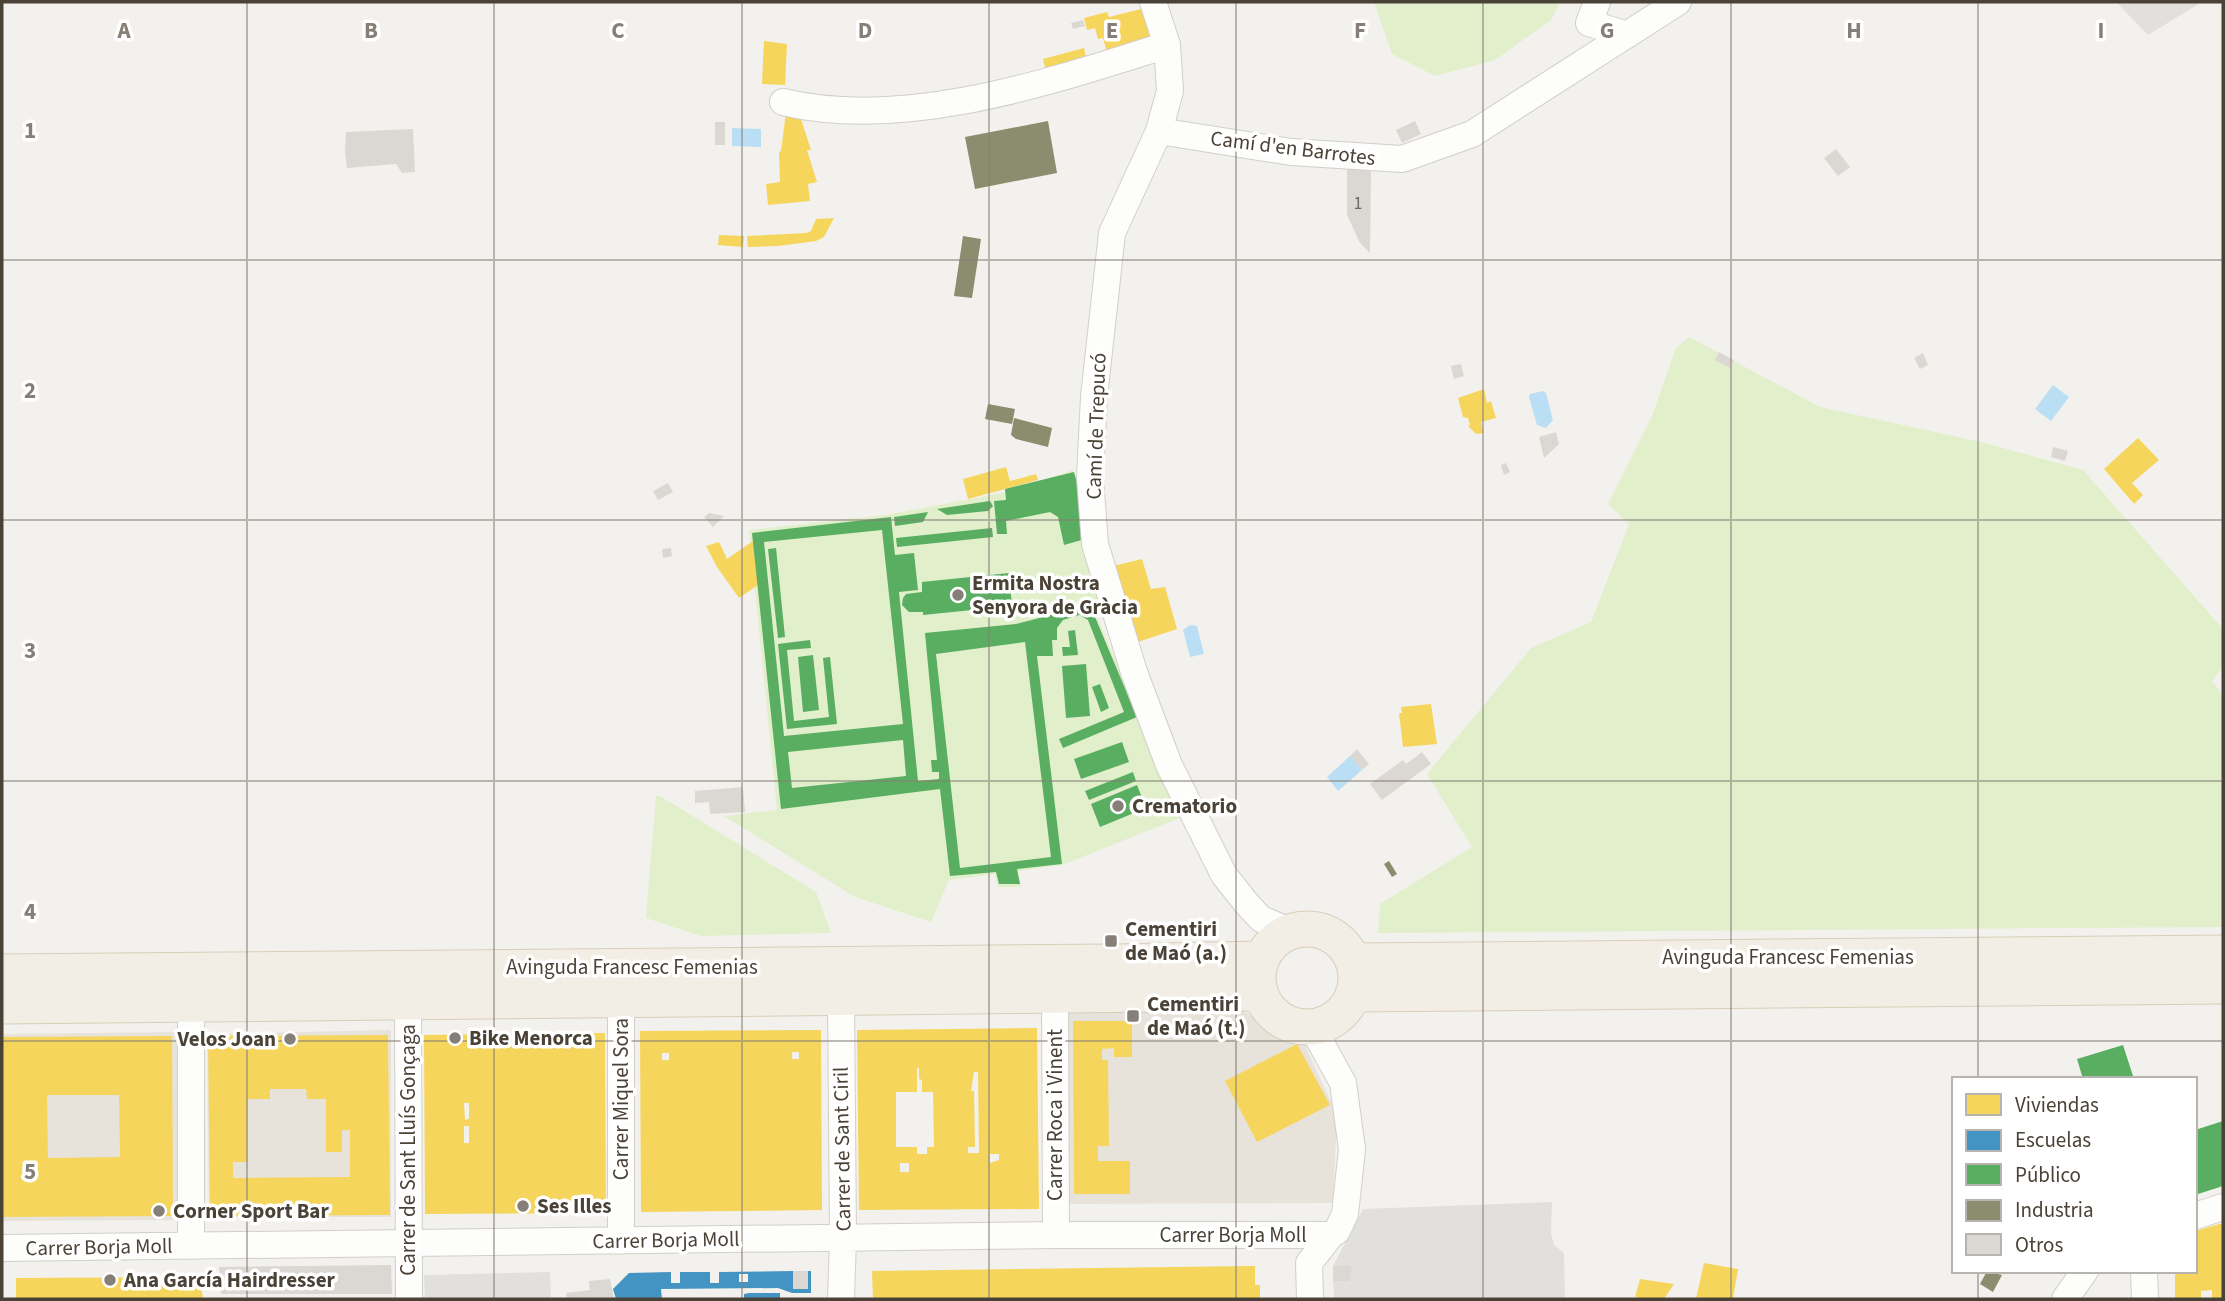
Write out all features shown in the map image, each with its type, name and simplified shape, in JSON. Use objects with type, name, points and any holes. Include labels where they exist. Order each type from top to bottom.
[{"type":"main road","points":[[1307,929],[1321,931],[1346,948],[1353,978],[1344,1010],[1329,1022],[1312,1027],[1298,1026],[1275,1015],[1261,976],[1269,947],[1292,932],[1307,929]]},
{"type":"main road","name":"Avinguda Francesc Femenias","points":[[1353,978],[2223,953]]},
{"type":"main road","name":"Avinguda Francesc Femenias","points":[[2,972],[1111,962],[1261,976]]},
{"type":"main road","name":"Avinguda Francesc Femenias","points":[[2,1006],[1055,996],[1261,976]]},
{"type":"main road","name":"Avinguda Francesc Femenias","points":[[1353,978],[2223,986]]},
{"type":"street","name":"Camí de Trepucó","points":[[1153,2],[1167,45],[1170,91],[1159,131],[1112,233],[1094,397],[1090,478],[1096,544],[1134,672],[1169,765],[1224,875],[1261,919],[1292,932]]},
{"type":"street","points":[[1597,2],[1589,23],[1627,35]]},
{"type":"street","name":"Camí d'en Barrotes","points":[[1159,131],[1291,152],[1402,159],[1472,134],[1678,2]]},
{"type":"street","points":[[783,102],[816,110],[901,110],[994,96],[1167,45]]},
{"type":"street","name":"Carrer Roca i Vinent","points":[[1055,996],[1056,1235]]},
{"type":"street","name":"Carrer de Sant Ciril","points":[[841,998],[841,1299]]},
{"type":"street","name":"Carrer Miquel Sora","points":[[621,1000],[621,1241]]},
{"type":"street","name":"Carrer de Sant Lluís Gonçaga","points":[[408,1002],[409,1299]]},
{"type":"street","points":[[191,1005],[191,1246]]},
{"type":"street","points":[[1310,1299],[1309,1263],[1337,1231],[1345,1214],[1352,1149],[1343,1083],[1312,1027]]},
{"type":"street","points":[[2197,1215],[2223,1207]]},
{"type":"street","name":"Carrer Borja Moll","points":[[2,1248],[1056,1235],[1331,1235]]},
{"type":"street","points":[[2065,1299],[2084,1273]]},
{"type":"street","points":[[2144,1273],[2145,1299]]},
{"type":"shaded area","points":[[2116,2],[2202,2],[2148,35]]},
{"type":"shaded area","points":[[1228,1004],[1302,1039],[1337,1115],[1333,1203],[1066,1204],[1065,1013],[1133,1012]]},
{"type":"shaded area","points":[[391,1030],[391,1217],[209,1217],[207,1034]]},
{"type":"shaded area","points":[[178,1032],[178,1220],[2,1221],[2,1034]]},
{"type":"shaded area","points":[[1552,1202],[1551,1233],[1554,1245],[1564,1253],[1565,1299],[1334,1299],[1333,1266],[1363,1209]]},
{"type":"shaded area","points":[[550,1272],[551,1299],[425,1299],[424,1275]]},
{"type":"green space","points":[[1374,2],[1555,2],[1559,5],[1551,20],[1495,60],[1435,76],[1392,54]]},
{"type":"green space","points":[[1689,337],[1820,407],[1981,442],[2083,470],[2223,629],[2223,667],[2212,681],[2223,695],[2223,927],[1378,933],[1380,904],[1472,847],[1427,774],[1531,648],[1591,622],[1629,524],[1608,504],[1652,416],[1676,348]]},
{"type":"green space","points":[[1073,470],[1105,603],[1093,607],[1182,817],[1062,865],[1018,871],[1021,887],[998,887],[995,874],[949,880],[931,922],[855,897],[724,816],[777,810],[749,530],[886,515],[1012,491]]},
{"type":"green space","points":[[656,796],[816,892],[831,933],[701,936],[646,918]]},
{"type":"water","points":[[732,128],[761,129],[761,147],[732,146]]},
{"type":"water","points":[[2053,385],[2069,397],[2051,421],[2035,409]]},
{"type":"water","points":[[1543,391],[1546,393],[1553,420],[1546,428],[1537,425],[1529,397],[1530,394]]},
{"type":"water","points":[[1190,625],[1197,626],[1204,654],[1190,657],[1183,630]]},
{"type":"water","points":[[1350,756],[1362,770],[1338,791],[1327,777]]},
{"type":"building: Viviendas","points":[[1145,8],[1156,44],[1108,56],[1103,38],[1098,39],[1095,28],[1087,30],[1084,18],[1107,12],[1109,17]]},
{"type":"building: Viviendas","points":[[764,41],[787,44],[785,85],[762,84]]},
{"type":"building: Viviendas","points":[[1084,48],[1087,62],[1046,72],[1043,59]]},
{"type":"building: Viviendas","points":[[787,105],[797,107],[811,150],[807,150],[817,182],[808,184],[810,201],[768,205],[766,184],[780,182],[779,152]]},
{"type":"building: Viviendas","points":[[834,218],[824,237],[816,241],[748,247],[747,236],[806,233],[811,231],[816,219]]},
{"type":"building: Viviendas","points":[[719,235],[744,236],[743,247],[718,245]]},
{"type":"building: Viviendas","points":[[1484,389],[1487,403],[1491,401],[1496,418],[1481,422],[1484,433],[1476,434],[1468,426],[1468,418],[1463,417],[1458,398]]},
{"type":"building: Viviendas","points":[[2138,438],[2159,460],[2132,483],[2143,495],[2134,504],[2104,469]]},
{"type":"building: Viviendas","points":[[1006,467],[1010,481],[1036,474],[1038,480],[968,499],[963,479]]},
{"type":"building: Viviendas","points":[[753,541],[758,585],[739,598],[706,546],[719,542],[727,559]]},
{"type":"building: Viviendas","points":[[1142,559],[1151,589],[1165,587],[1177,629],[1135,643],[1113,566]]},
{"type":"building: Viviendas","points":[[1431,704],[1437,744],[1403,747],[1399,713],[1402,713],[1401,707]]},
{"type":"building: Viviendas","points":[[1073,1021],[1132,1021],[1132,1057],[1114,1057],[1114,1048],[1102,1049],[1102,1060],[1108,1060],[1109,1146],[1098,1146],[1098,1161],[1130,1161],[1130,1194],[1074,1194]]},
{"type":"building: Viviendas","points":[[1037,1028],[1039,1209],[859,1210],[857,1030]],"holes":[[[919,1068],[922,1092],[933,1092],[934,1147],[927,1147],[927,1154],[917,1154],[917,1147],[896,1147],[896,1092],[917,1092]],[[974,1072],[978,1072],[979,1153],[968,1153],[968,1147],[975,1147],[974,1091],[971,1091]],[[990,1154],[999,1154],[999,1160],[990,1163]],[[900,1163],[909,1163],[909,1172],[900,1172]]]},
{"type":"building: Viviendas","points":[[821,1030],[822,1210],[641,1212],[640,1031]],"holes":[[[792,1052],[799,1052],[799,1059],[792,1059]],[[662,1053],[669,1053],[669,1060],[662,1060]]]},
{"type":"building: Viviendas","points":[[605,1033],[606,1213],[425,1214],[424,1035]],"holes":[[[464,1103],[469,1103],[469,1119],[465,1120]],[[464,1126],[469,1126],[469,1143],[464,1143]]]},
{"type":"building: Viviendas","points":[[388,1035],[390,1215],[210,1216],[208,1036]],"holes":[[[270,1089],[306,1089],[307,1099],[326,1099],[326,1152],[342,1152],[342,1130],[350,1130],[350,1177],[233,1178],[233,1162],[248,1162],[248,1099],[270,1099]]]},
{"type":"building: Viviendas","points":[[172,1036],[173,1216],[2,1217],[2,1037]],"holes":[[[47,1095],[119,1095],[120,1157],[48,1158]]]},
{"type":"building: Viviendas","points":[[1297,1044],[1330,1105],[1257,1142],[1225,1081]]},
{"type":"building: Viviendas","points":[[2223,1223],[2223,1299],[2212,1299],[2212,1290],[2201,1291],[2201,1299],[2175,1299],[2175,1273],[2197,1273],[2197,1230]]},
{"type":"building: Viviendas","points":[[1704,1263],[1738,1269],[1733,1299],[1696,1299]]},
{"type":"building: Viviendas","points":[[1255,1266],[1255,1285],[1260,1285],[1260,1299],[873,1299],[872,1271]]},
{"type":"building: Viviendas","points":[[200,1277],[203,1299],[16,1299],[16,1278]]},
{"type":"building: Viviendas","points":[[1640,1279],[1674,1284],[1664,1299],[1644,1299],[1635,1297]]},
{"type":"building: Escuelas","points":[[793,1271],[793,1289],[808,1289],[808,1271],[811,1271],[811,1293],[792,1293],[778,1288],[661,1289],[662,1299],[616,1299],[613,1289],[629,1273],[671,1272],[671,1283],[680,1283],[680,1272],[710,1272],[710,1283],[719,1283],[719,1272]],"holes":[[[739,1274],[748,1274],[748,1282],[739,1282]]]},
{"type":"building: Escuelas","points":[[749,1293],[780,1293],[780,1299],[744,1299],[744,1294]]},
{"type":"building: Público","points":[[1074,472],[1092,537],[1064,545],[1058,517],[1050,512],[1006,521],[1007,534],[997,534],[994,501],[1006,500],[1005,489]]},
{"type":"building: Público","points":[[990,501],[993,506],[988,511],[947,515],[937,509]]},
{"type":"building: Público","points":[[928,512],[923,522],[895,526],[894,517]]},
{"type":"building: Público","points":[[891,517],[895,555],[914,553],[918,590],[899,592],[918,781],[939,779],[939,772],[932,772],[931,760],[937,760],[925,633],[1016,624],[1090,605],[1137,717],[1063,748],[1059,739],[1124,712],[1088,620],[1079,615],[1063,620],[1057,628],[1057,640],[1052,640],[1053,656],[1037,656],[1062,864],[1017,869],[1020,884],[999,884],[996,872],[950,876],[940,789],[781,809],[752,533]],"holes":[[[882,530],[903,724],[784,736],[764,542]],[[1025,642],[1051,857],[960,868],[936,654]],[[903,740],[906,776],[792,788],[788,752]]]},
{"type":"building: Público","points":[[992,528],[993,537],[897,547],[896,538]]},
{"type":"building: Público","points":[[776,548],[785,637],[778,638],[768,549]]},
{"type":"building: Público","name":"Ermita Nostra Senyora de Gràcia","points":[[1009,573],[1012,606],[923,615],[923,612],[909,612],[902,605],[906,594],[922,592],[922,582]]},
{"type":"building: Público","points":[[1075,630],[1078,655],[1063,656],[1062,647],[1070,647],[1068,631]]},
{"type":"building: Público","points":[[810,640],[811,648],[787,650],[794,721],[829,717],[823,658],[830,657],[837,724],[787,729],[778,644]]},
{"type":"building: Público","points":[[813,655],[819,710],[803,712],[798,657]]},
{"type":"building: Público","points":[[1086,664],[1090,716],[1066,718],[1062,666]]},
{"type":"building: Público","points":[[1100,684],[1109,708],[1101,712],[1092,687]]},
{"type":"building: Público","points":[[1122,742],[1129,762],[1081,779],[1074,759]]},
{"type":"building: Público","points":[[1133,772],[1136,781],[1089,800],[1085,791]]},
{"type":"building: Público","name":"Crematorio","points":[[1137,785],[1146,808],[1100,827],[1091,804]]},
{"type":"building: Público","points":[[2123,1045],[2133,1077],[2082,1077],[2077,1059]]},
{"type":"building: Público","points":[[2223,1121],[2223,1186],[2197,1194],[2197,1129]]},
{"type":"building: Industria","points":[[1048,121],[1057,173],[975,189],[965,137]]},
{"type":"building: Industria","points":[[963,236],[981,239],[972,298],[954,296]]},
{"type":"building: Industria","points":[[988,404],[1015,409],[1012,424],[985,419]]},
{"type":"building: Industria","points":[[1014,418],[1052,428],[1048,447],[1016,439],[1011,435]]},
{"type":"building: Industria","points":[[1389,861],[1397,874],[1392,877],[1384,864]]},
{"type":"building: Industria","points":[[1986,1273],[2002,1275],[1993,1292],[1980,1284]]},
{"type":"building: Otros","points":[[1083,20],[1085,26],[1073,29],[1071,23]]},
{"type":"building: Otros","points":[[1415,121],[1421,134],[1402,143],[1396,130]]},
{"type":"building: Otros","points":[[715,122],[725,122],[725,145],[715,145]]},
{"type":"building: Otros","points":[[413,129],[415,172],[402,173],[396,164],[347,168],[346,132]]},
{"type":"building: Otros","points":[[1836,149],[1850,167],[1838,176],[1824,158]]},
{"type":"building: Otros","points":[[1347,163],[1371,172],[1370,253],[1360,243],[1347,215]]},
{"type":"building: Otros","points":[[1719,352],[1734,360],[1730,368],[1715,360]]},
{"type":"building: Otros","points":[[1923,353],[1928,365],[1920,369],[1914,358]]},
{"type":"building: Otros","points":[[1461,364],[1464,376],[1454,379],[1451,366]]},
{"type":"building: Otros","points":[[1556,432],[1559,444],[1544,458],[1539,437]]},
{"type":"building: Otros","points":[[2053,447],[2068,451],[2065,461],[2051,457]]},
{"type":"building: Otros","points":[[1506,463],[1510,472],[1504,475],[1501,465]]},
{"type":"building: Otros","points":[[668,483],[673,492],[658,500],[653,491]]},
{"type":"building: Otros","points":[[709,513],[724,516],[713,527],[704,517]]},
{"type":"building: Otros","points":[[671,548],[672,556],[663,558],[662,549]]},
{"type":"building: Otros","points":[[1357,749],[1369,764],[1362,770],[1350,756]]},
{"type":"building: Otros","points":[[1422,752],[1431,764],[1382,800],[1370,784],[1403,760],[1406,764]]},
{"type":"building: Otros","points":[[743,787],[745,812],[710,814],[709,802],[695,803],[695,791]]},
{"type":"building: Otros","points":[[391,1265],[392,1294],[221,1294],[219,1267]]},
{"type":"building: Otros","points":[[1333,1266],[1352,1266],[1349,1281],[1333,1281]]},
{"type":"building: Otros","points":[[793,1271],[808,1271],[808,1289],[793,1289]]},
{"type":"building: Otros","points":[[610,1279],[614,1299],[567,1299],[566,1293],[590,1290],[589,1281]]},
{"type":"place","name":"Ermita Nostra Senyora de Gràcia","points":[[958,595]]},
{"type":"place","name":"Crematorio","points":[[1118,806]]},
{"type":"place","name":"Cementiri de Maó (a.)","points":[[1111,941]]},
{"type":"place","name":"Cementiri de Maó (t.)","points":[[1133,1016]]},
{"type":"place","name":"Bike Menorca","points":[[455,1038]]},
{"type":"place","name":"Velos Joan","points":[[290,1039]]},
{"type":"place","name":"Ses Illes","points":[[523,1206]]},
{"type":"place","name":"Corner Sport Bar","points":[[159,1211]]},
{"type":"place","name":"Ana García Hairdresser","points":[[110,1280]]}]
